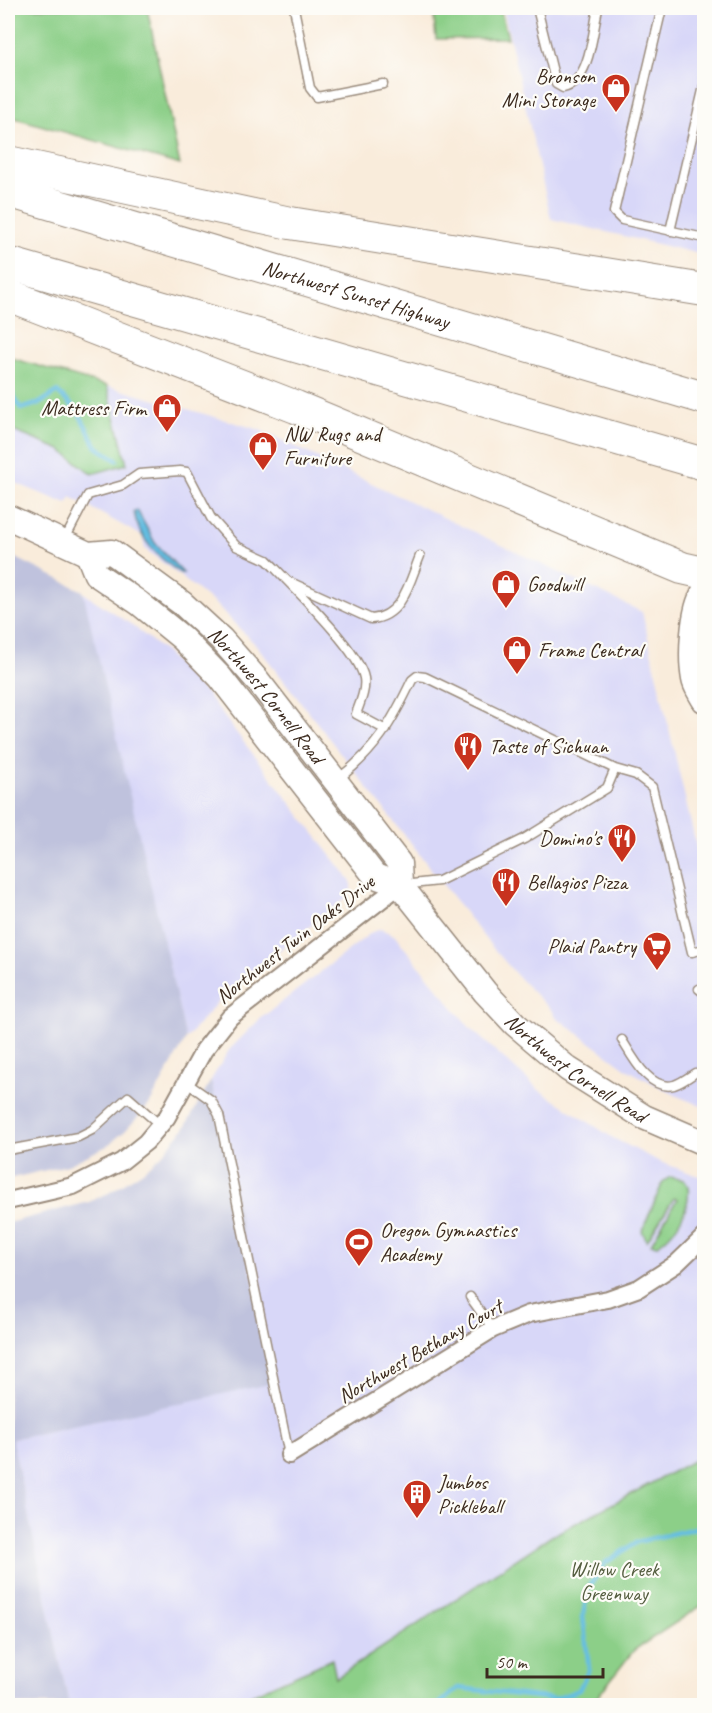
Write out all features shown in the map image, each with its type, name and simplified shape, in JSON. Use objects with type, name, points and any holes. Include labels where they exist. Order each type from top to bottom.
[{"type":"highway","points":[[8,162],[290,223],[705,290]]},
{"type":"highway","name":"Northwest Sunset Highway","points":[[8,191],[705,398]]},
{"type":"highway","points":[[8,263],[705,464]]},
{"type":"highway","points":[[8,295],[296,407],[682,568],[705,573]]},
{"type":"main road","name":"Northwest Cornell Road","points":[[8,517],[88,554],[112,552],[203,621],[258,681],[399,863],[400,885]]},
{"type":"main road","name":"Northwest Cornell Road","points":[[88,554],[96,574],[148,610],[182,638],[220,677],[375,876],[400,885],[468,972],[515,1024],[587,1083],[644,1117],[705,1143]]},
{"type":"main road","points":[[705,592],[698,602],[694,647],[694,681],[705,700]]},
{"type":"main road","points":[[680,1133],[705,1125]]},
{"type":"street","name":"Northwest Twin Oaks Drive","points":[[8,1201],[73,1186],[122,1162],[146,1142],[160,1125],[187,1083],[204,1050],[230,1017],[400,885]]},
{"type":"street","name":"Northwest Bethany Court","points":[[289,1455],[493,1329],[529,1314],[608,1299],[639,1288],[676,1263],[705,1237]]},
{"type":"lane","points":[[294,8],[310,88],[317,97],[383,84]]},
{"type":"lane","points":[[537,8],[556,84],[562,88],[572,86],[582,75],[598,8]]},
{"type":"lane","points":[[662,8],[614,212],[622,220],[705,238]]},
{"type":"lane","points":[[670,231],[705,86]]},
{"type":"lane","points":[[64,542],[88,495],[123,485],[139,474],[187,472],[211,518],[236,546],[267,560],[287,580],[360,667],[364,686],[356,714],[386,730]]},
{"type":"lane","points":[[287,580],[371,619],[379,618],[397,608],[420,556]]},
{"type":"lane","points":[[336,780],[368,754],[386,730],[412,680],[417,676],[425,677],[615,769],[636,775],[652,787],[692,951],[705,949]]},
{"type":"lane","points":[[400,885],[439,881],[524,838],[607,788],[615,769]]},
{"type":"lane","points":[[622,1040],[634,1060],[656,1082],[674,1085],[695,1073]]},
{"type":"lane","points":[[187,1083],[211,1100],[219,1115],[289,1455]]},
{"type":"lane","points":[[8,1150],[78,1137],[92,1130],[128,1097],[160,1125]]},
{"type":"lane","points":[[470,1297],[493,1329]]},
{"type":"shaded area","name":"Bronson Mini Storage","points":[[503,8],[704,8],[704,255],[551,219]]},
{"type":"shaded area","points":[[107,386],[260,430],[642,612],[704,880],[704,1107],[677,1096],[628,1070],[553,1015],[554,1013],[487,941],[257,646],[213,602],[145,549],[142,536],[71,497],[67,504],[8,480],[8,429],[61,450],[92,474],[127,464]]},
{"type":"shaded area","points":[[8,554],[83,591],[186,1039],[149,1105],[125,1131],[107,1146],[68,1165],[8,1179]]},
{"type":"shaded area","points":[[82,592],[132,625],[164,651],[205,692],[351,881],[351,891],[346,898],[226,992],[186,1039]]},
{"type":"shaded area","points":[[381,929],[394,935],[470,1028],[539,1090],[613,1138],[660,1162],[704,1178],[704,1455],[550,1537],[336,1678],[332,1659],[256,1692],[233,1705],[69,1705],[12,1439],[274,1382],[211,1080],[229,1050],[260,1019],[372,932]]},
{"type":"shaded area","points":[[211,1080],[274,1383],[12,1439],[69,1705],[8,1705],[8,1223],[89,1202],[109,1193],[143,1171],[161,1156],[186,1126]]},
{"type":"green space","points":[[8,8],[147,8],[180,165],[8,116]]},
{"type":"green space","points":[[433,8],[500,8],[508,38],[436,39]]},
{"type":"green space","points":[[8,357],[107,386],[127,464],[92,474],[61,450],[8,429]]},
{"type":"green space","points":[[670,1177],[684,1180],[688,1186],[685,1211],[665,1240],[658,1245],[651,1244],[677,1199],[674,1198],[647,1241],[642,1231],[663,1182]]},
{"type":"green space","name":"Willow Creek Greenway","points":[[704,1455],[704,1604],[634,1650],[591,1705],[233,1705],[332,1659],[336,1678],[550,1537]]},
{"type":"water","points":[[137,510],[155,543],[183,573],[180,573],[150,547],[136,522],[134,512]]},
{"type":"waterway","points":[[8,386],[21,409],[40,403],[57,392],[77,410],[97,447],[117,460]]},
{"type":"waterway","points":[[437,1706],[458,1688],[555,1699],[579,1690],[589,1669],[583,1616],[588,1589],[605,1563],[637,1542],[704,1526]]},
{"type":"place","name":"Bronson Mini Storage","points":[[616,114]]},
{"type":"place","name":"Mattress Firm","points":[[167,434]]},
{"type":"place","name":"NW Rugs and Furniture","points":[[263,472]]},
{"type":"place","name":"Goodwill","points":[[506,610]]},
{"type":"place","name":"Frame Central","points":[[517,676]]},
{"type":"place","name":"Taste of Sichuan","points":[[468,772]]},
{"type":"place","name":"Domino's","points":[[622,864]]},
{"type":"place","name":"Bellagios Pizza","points":[[506,908]]},
{"type":"place","name":"Plaid Pantry","points":[[657,972]]},
{"type":"place","name":"Oregon Gymnastics Academy","points":[[359,1268]]},
{"type":"place","name":"Jumbos Pickleball","points":[[417,1520]]}]
